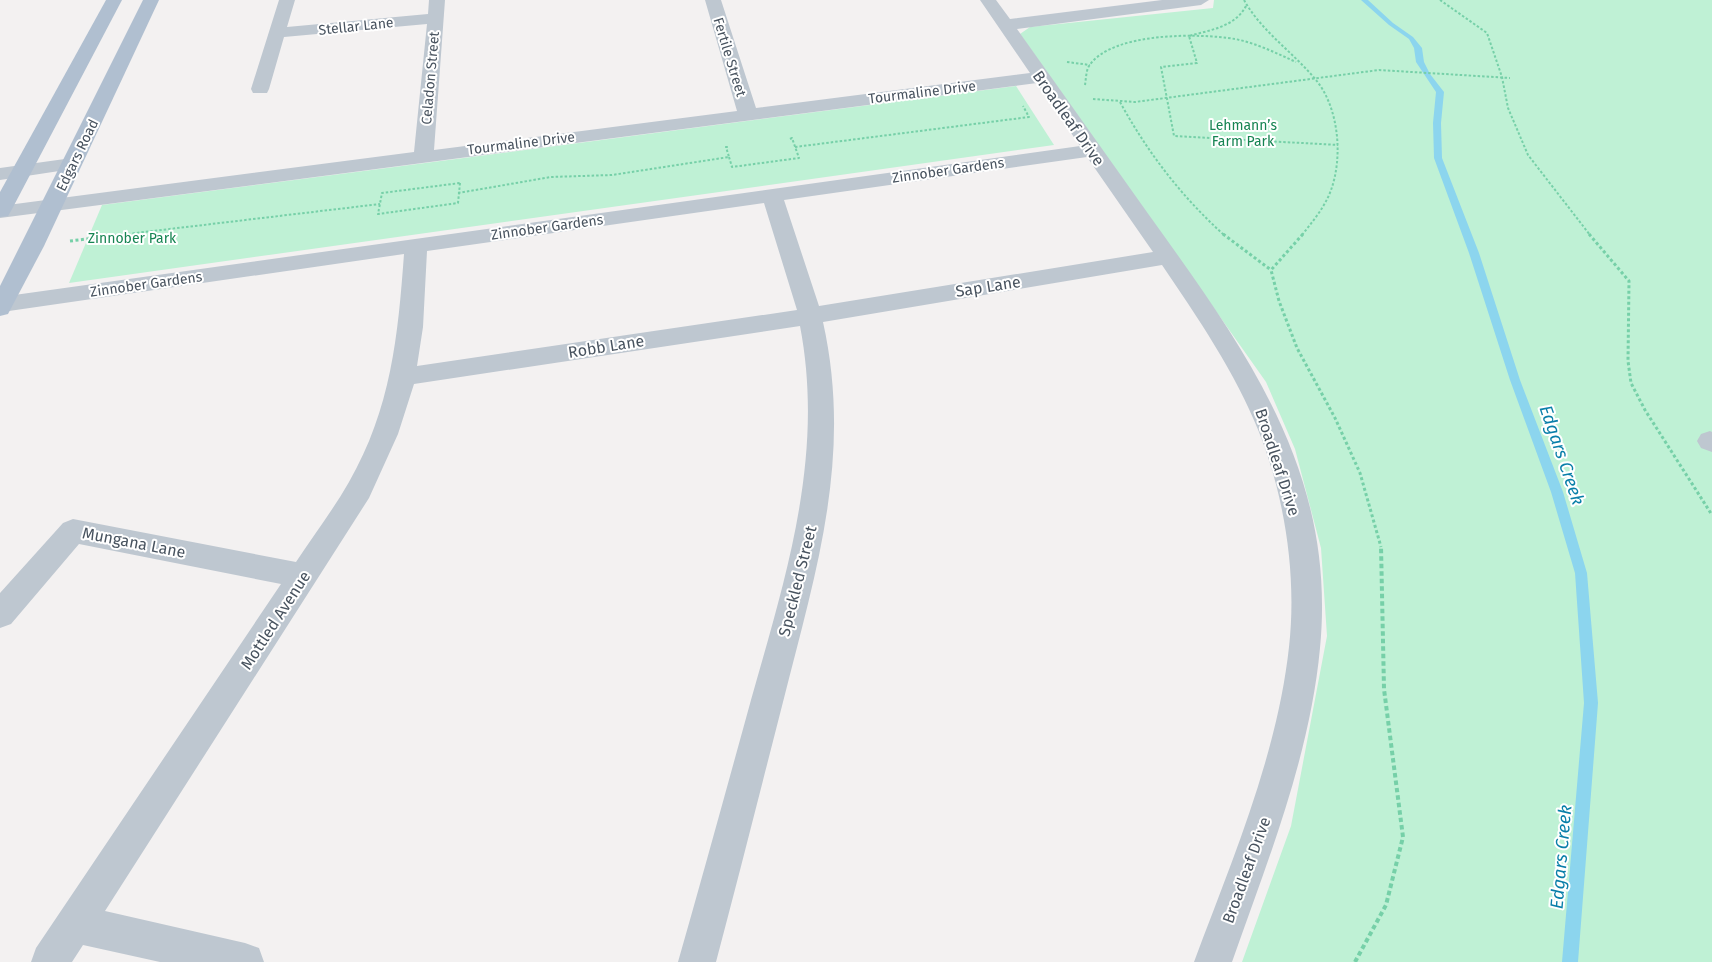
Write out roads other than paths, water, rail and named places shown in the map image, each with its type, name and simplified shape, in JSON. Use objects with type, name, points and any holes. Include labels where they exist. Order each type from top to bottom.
[{"type":"main road","points":[[0,212],[114,0]]},
{"type":"main road","name":"Edgars Road","points":[[1,306],[33,246],[151,0]]},
{"type":"street","points":[[260,89],[287,0]]},
{"type":"street","name":"Fertile Street","points":[[713,0],[748,114]]},
{"type":"street","name":"Broadleaf Drive","points":[[988,0],[1167,257],[1242,370],[1261,406],[1290,488],[1300,534],[1306,586],[1304,646],[1294,709],[1276,787],[1213,962]]},
{"type":"street","points":[[1006,25],[1201,0]]},
{"type":"street","name":"Stellar Lane","points":[[277,33],[436,9]]},
{"type":"street","name":"Celadon Street","points":[[424,156],[436,9]]},
{"type":"street","name":"Tourmaline Drive","points":[[0,212],[1041,77]]},
{"type":"street","name":"Zinnober Gardens","points":[[1,306],[1092,150]]},
{"type":"street","points":[[0,174],[72,164]]},
{"type":"street","name":"Speckled Street","points":[[697,962],[796,592],[818,486],[822,441],[822,394],[818,354],[810,316],[772,196]]},
{"type":"street","name":"Mottled Avenue","points":[[50,962],[359,490],[378,452],[403,377],[409,344],[416,246]]},
{"type":"street","name":"Sap Lane","points":[[810,316],[1167,257]]},
{"type":"street","name":"Robb Lane","points":[[403,377],[810,316]]},
{"type":"street","name":"Mungana Lane","points":[[0,615],[73,530],[304,576]]},
{"type":"street","points":[[76,924],[245,962]]},
{"type":"waterway","name":"Edgars Creek","points":[[1364,0],[1391,24],[1411,38],[1418,48],[1420,62],[1440,92],[1437,123],[1438,158],[1474,253],[1515,380],[1557,492],[1581,573],[1591,703],[1570,962]]},
{"type":"park label","name":"Lehmann’s Farm Park","points":[[1243,134]]},
{"type":"park label","name":"Zinnober Park","points":[[132,238]]}]
